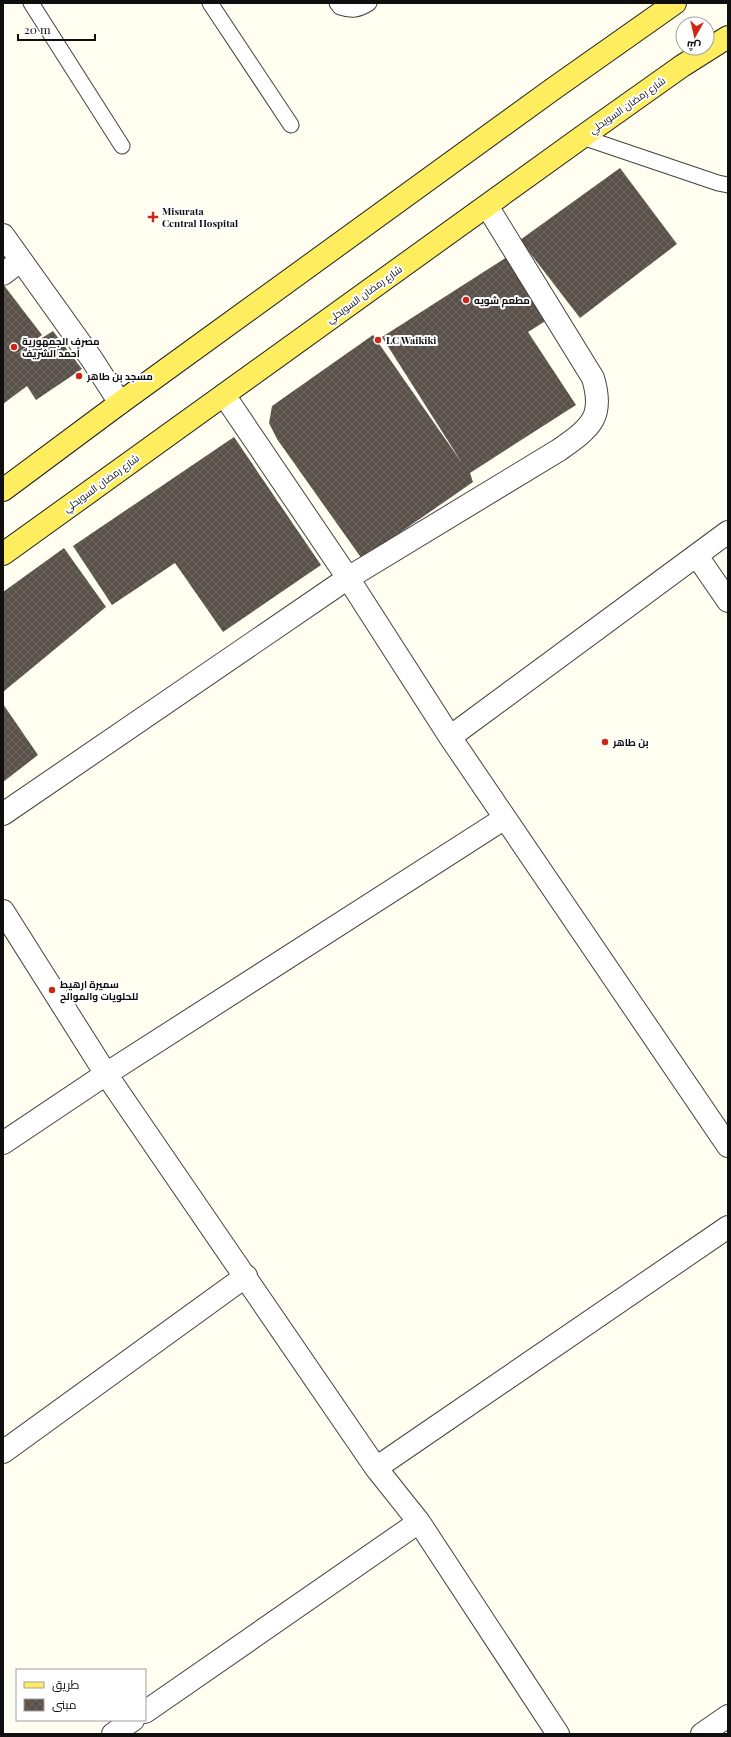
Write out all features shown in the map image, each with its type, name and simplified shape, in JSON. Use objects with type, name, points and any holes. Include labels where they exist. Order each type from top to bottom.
[{"type":"main road","points":[[3,490],[120,402],[546,94],[675,3]]},
{"type":"main road","name":"شارع رمضان السويحلي","points":[[3,554],[582,137],[682,66],[728,37]]},
{"type":"street","points":[[3,814],[348,578],[559,450],[588,428],[595,416],[598,406],[597,392],[592,378],[487,206]]},
{"type":"street","points":[[3,236],[91,358],[120,402]]},
{"type":"street","points":[[3,274],[20,261]]},
{"type":"street","points":[[224,395],[348,578],[450,737],[728,1146]]},
{"type":"street","points":[[450,737],[728,532]]},
{"type":"street","points":[[697,556],[728,600]]},
{"type":"street","points":[[3,1143],[106,1074],[505,818]]},
{"type":"street","points":[[3,910],[106,1074],[246,1276],[376,1468],[419,1522],[558,1734]]},
{"type":"street","points":[[376,1468],[728,1227]]},
{"type":"street","points":[[3,1452],[246,1276]]},
{"type":"street","points":[[146,1711],[419,1522]]},
{"type":"street","points":[[702,1734],[728,1716]]},
{"type":"street","points":[[112,1734],[132,1721]]},
{"type":"lane","points":[[31,3],[122,146]]},
{"type":"lane","points":[[210,3],[291,125]]},
{"type":"lane","points":[[337,3],[340,8],[351,10],[360,9],[369,3]]},
{"type":"lane","points":[[582,137],[718,183],[728,185]]},
{"type":"building","points":[[620,168],[677,244],[580,318],[520,240]]},
{"type":"building","points":[[507,257],[547,320],[528,332],[576,405],[470,473],[473,482],[362,559],[277,439],[269,423],[272,406],[373,335],[462,463],[382,337]]},
{"type":"building","points":[[3,284],[42,335],[15,355],[53,331],[82,369],[36,400],[27,386],[3,404]]},
{"type":"building","points":[[234,437],[321,565],[223,632],[175,563],[112,605],[73,546]]},
{"type":"building","points":[[64,548],[106,607],[3,692],[3,592]]},
{"type":"building","points":[[3,704],[38,755],[3,782]]},
{"type":"place","name":"Misurata Central Hospital","points":[[153,217]]},
{"type":"place","name":"مطعم شويه","points":[[466,300]]},
{"type":"place","name":"LC Waikiki","points":[[378,340]]},
{"type":"place","name":"مصرف الجمهورية أحمد الشريف","points":[[14,347]]},
{"type":"place","name":"مسجد بن طاهر","points":[[79,376]]},
{"type":"place","name":"بن طاهر","points":[[605,742]]},
{"type":"place","name":"سميرة ارهيط للحلويات والموالح","points":[[52,990]]}]
